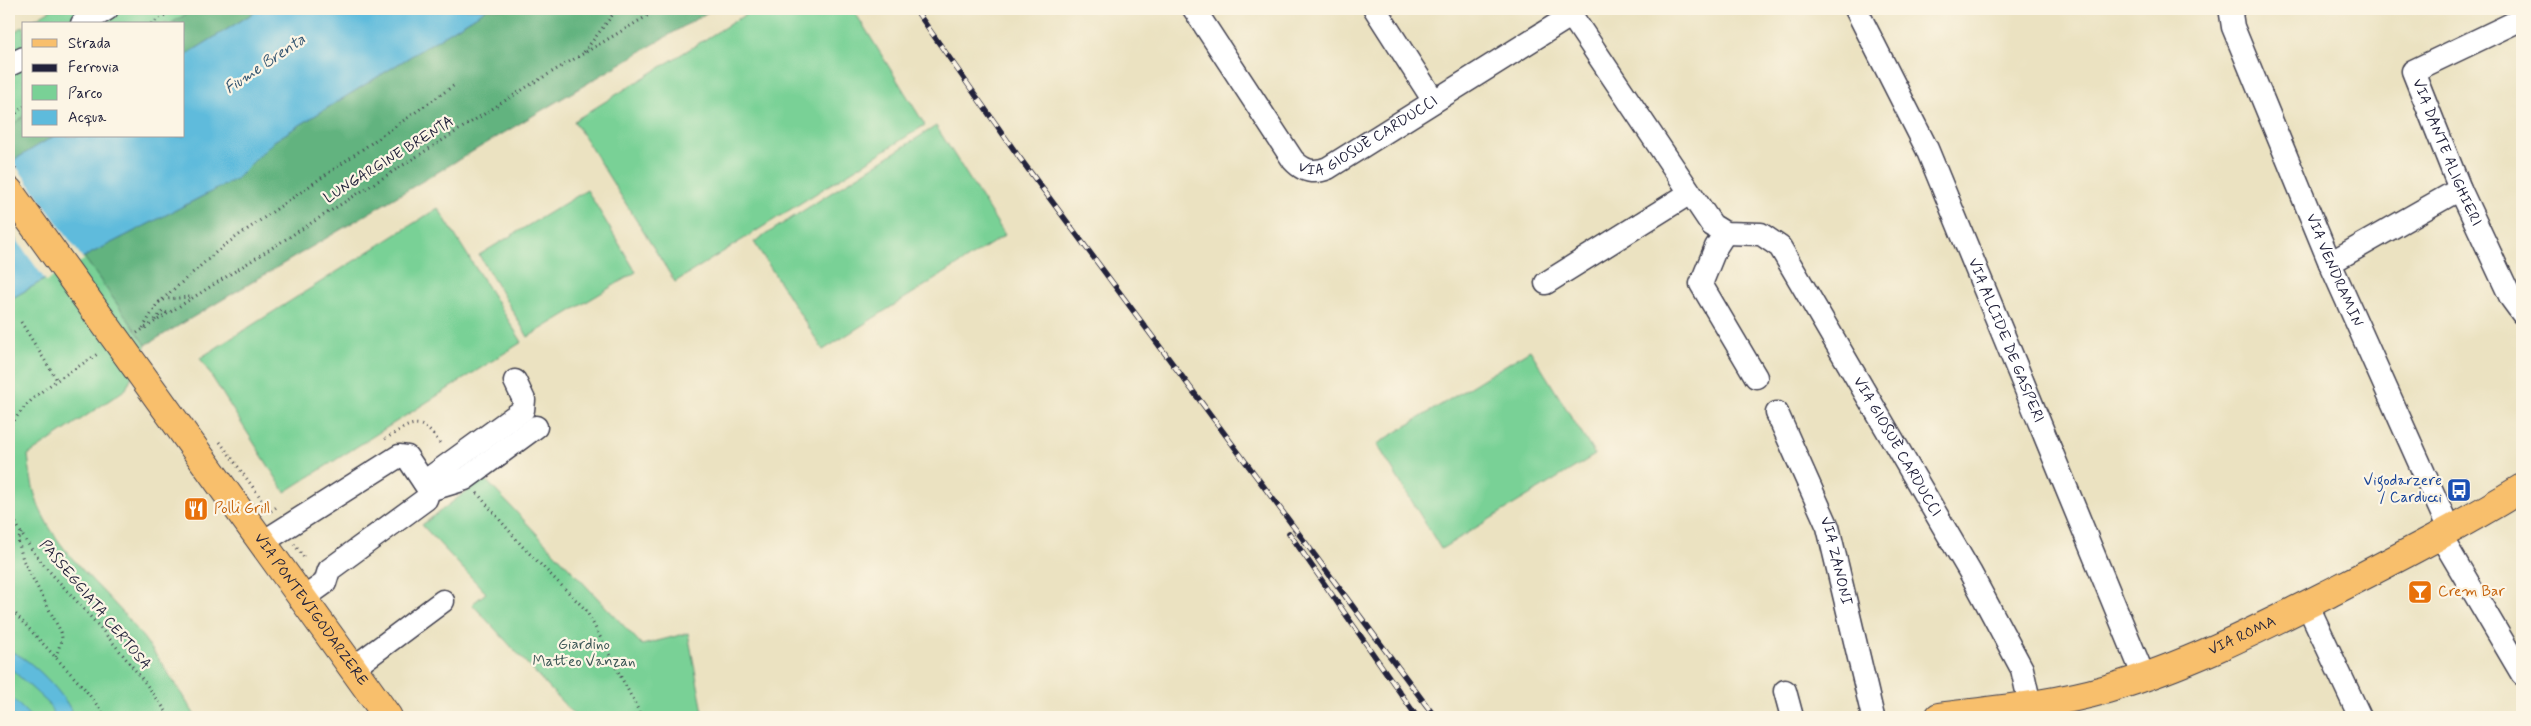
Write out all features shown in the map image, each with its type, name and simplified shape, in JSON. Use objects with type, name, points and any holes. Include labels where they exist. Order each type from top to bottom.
[{"type":"main road","name":"VIA PONTEVIGODARZERE","points":[[9,191],[264,542],[386,716]]},
{"type":"main road","name":"VIA ROMA","points":[[1938,717],[2030,705],[2081,695],[2144,677],[2240,638],[2444,532],[2522,488]]},
{"type":"street","points":[[85,22],[107,9]]},
{"type":"street","name":"VIA GIOSUÈ CARDUCCI","points":[[1194,9],[1293,160],[1305,170],[1317,172],[1328,168],[1434,102],[1570,12],[1712,225],[1725,233],[1761,234],[1780,247],[1970,572],[2022,669],[2030,705]]},
{"type":"street","points":[[1375,9],[1434,102]]},
{"type":"street","name":"VIA ALCIDE DE GASPERI","points":[[1856,9],[1927,150],[2144,677]]},
{"type":"street","name":"VIA VENDRAMIN","points":[[2233,9],[2231,14],[2233,27],[2444,532],[2522,674]]},
{"type":"street","name":"VIA DANTE ALIGHIERI","points":[[2522,19],[2413,71],[2460,189],[2511,298],[2522,313]]},
{"type":"street","points":[[9,65],[22,59]]},
{"type":"street","points":[[2330,263],[2460,189]]},
{"type":"street","points":[[1546,283],[1690,193]]},
{"type":"street","points":[[1725,233],[1716,247],[1701,284],[1756,377]]},
{"type":"street","points":[[426,486],[524,410],[524,400],[515,380]]},
{"type":"street","name":"VIA ZANONI","points":[[1777,413],[1828,527],[1873,717]]},
{"type":"street","points":[[426,486],[465,478],[536,427]]},
{"type":"street","points":[[264,542],[399,456],[406,457],[426,486],[426,499],[329,570],[325,583],[304,598]]},
{"type":"street","points":[[353,668],[443,601]]},
{"type":"street","points":[[2307,604],[2360,717]]},
{"type":"street","points":[[1785,691],[1792,717]]},
{"type":"path","points":[[154,22],[175,9]]},
{"type":"path","points":[[583,53],[618,9]]},
{"type":"path","name":"LUNGARGINE BRENTA","points":[[115,339],[142,329],[583,53],[659,9]]},
{"type":"path","points":[[142,329],[156,304],[190,272],[239,234],[456,84]]},
{"type":"path","points":[[9,120],[22,108]]},
{"type":"path","points":[[156,304],[166,299],[192,297]]},
{"type":"path","points":[[21,322],[57,380]]},
{"type":"path","points":[[9,429],[25,405],[115,339]]},
{"type":"path","points":[[472,487],[523,547],[586,610],[642,717]]},
{"type":"path","name":"PASSEGGIATA CERTOSA","points":[[9,504],[22,532],[45,566],[121,652],[170,717]]},
{"type":"path","points":[[22,532],[18,540],[23,560],[61,632],[62,638],[56,657]]},
{"type":"path","points":[[9,607],[84,688],[106,717]]},
{"type":"green space","points":[[52,9],[195,9],[173,22],[30,22]]},
{"type":"green space","points":[[195,9],[260,9],[185,55],[185,22],[173,22]]},
{"type":"green space","points":[[487,9],[713,9],[146,345],[84,257],[236,179],[274,141]]},
{"type":"green space","points":[[754,9],[853,9],[925,125],[675,282],[574,121]]},
{"type":"green space","points":[[22,27],[22,117],[9,127],[9,35]]},
{"type":"green space","points":[[22,117],[22,138],[51,138],[9,163],[9,127]]},
{"type":"green space","points":[[936,126],[1005,235],[823,350],[754,242]]},
{"type":"green space","points":[[587,190],[636,272],[528,337],[479,255]]},
{"type":"green space","points":[[438,208],[522,342],[285,492],[200,358]]},
{"type":"green space","points":[[84,257],[146,345],[126,389],[28,455],[34,492],[45,520],[54,535],[76,563],[124,614],[144,639],[196,717],[31,717],[9,695],[9,300]]},
{"type":"green space","points":[[1530,350],[1595,455],[1441,549],[1377,444]]},
{"type":"green space","name":"Giardino Matteo Vanzan","points":[[484,478],[642,645],[688,633],[704,717],[576,717],[472,604],[486,593],[422,525]]},
{"type":"water","name":"Fiume Brenta","points":[[260,9],[487,9],[274,141],[236,179],[84,257],[9,300],[9,163],[51,138],[185,138],[185,55]]},
{"type":"water","points":[[9,651],[27,661],[47,678],[64,699],[74,717],[55,717],[48,703],[9,667]]},
{"type":"water","points":[[9,695],[31,717],[9,717]]},
{"type":"pier","points":[[11,159],[84,260],[46,281],[9,229],[9,161]]},
{"type":"railway","points":[[915,9],[1019,157],[1435,717]]},
{"type":"railway","points":[[1289,533],[1417,717]]},
{"type":"place","name":"Vigodarzere / Carducci","points":[[2459,490]]},
{"type":"place","name":"Polli Grill","points":[[196,509]]},
{"type":"place","name":"Crem Bar","points":[[2420,592]]}]
